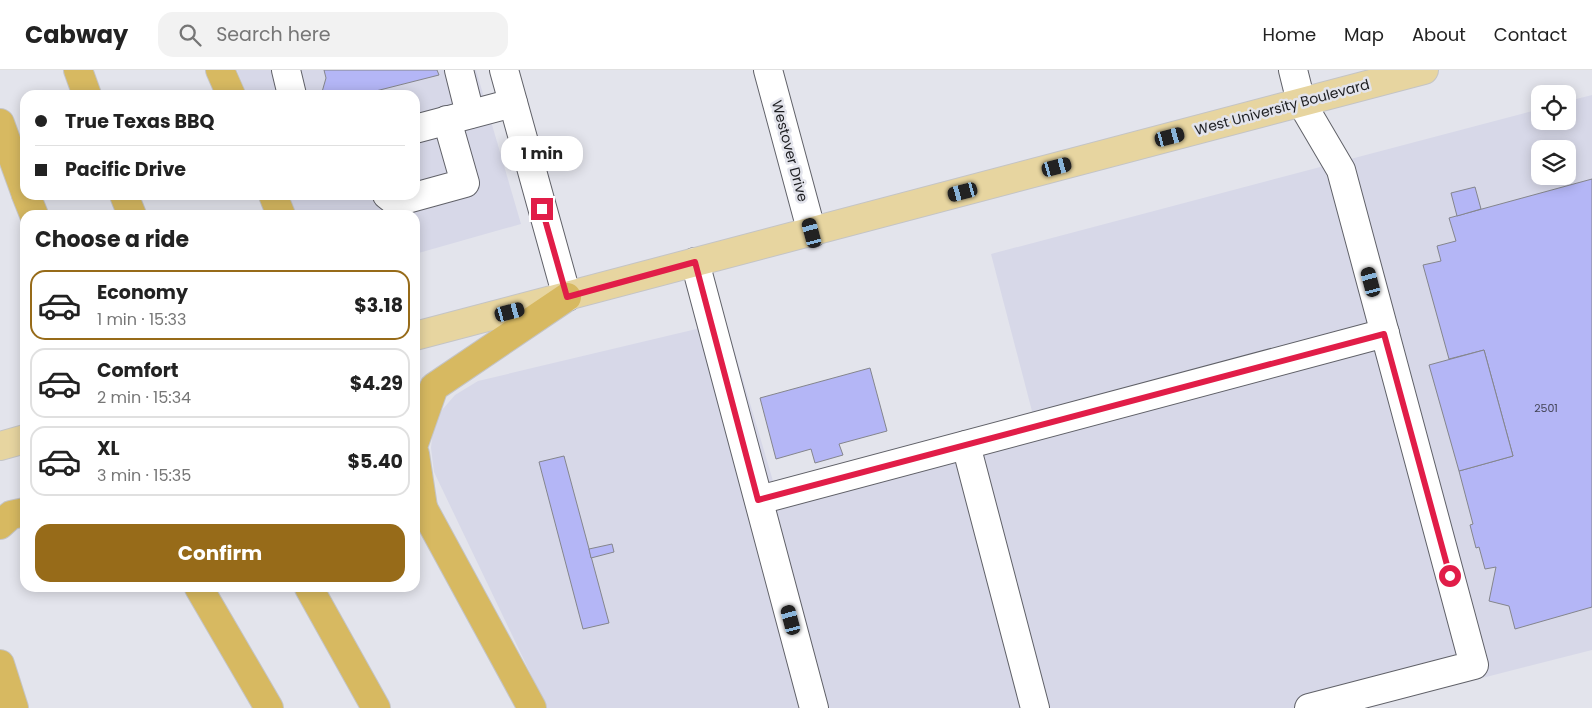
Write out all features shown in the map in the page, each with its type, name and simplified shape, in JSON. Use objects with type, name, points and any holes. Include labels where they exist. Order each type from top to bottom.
[{"type":"highway","points":[[78,70],[85,90]]},
{"type":"highway","points":[[220,70],[229,90]]},
{"type":"highway","points":[[0,123],[20,178]]},
{"type":"highway","points":[[420,427],[434,387],[567,297]]},
{"type":"highway","points":[[420,502],[532,708]]},
{"type":"highway","points":[[0,525],[11,515],[20,513]]},
{"type":"highway","points":[[200,592],[269,708]]},
{"type":"highway","points":[[310,592],[376,708]]},
{"type":"highway","points":[[0,664],[14,708]]},
{"type":"main road","name":"West University Boulevard","points":[[420,335],[812,233],[1424,70]]},
{"type":"main road","points":[[0,446],[20,440]]},
{"type":"street","points":[[286,70],[291,90]]},
{"type":"street","points":[[420,195],[465,183],[459,117],[459,70]]},
{"type":"street","points":[[504,70],[567,297]]},
{"type":"street","name":"Westover Drive","points":[[768,70],[812,233]]},
{"type":"street","points":[[1293,70],[1301,102],[1341,170],[1474,664],[1309,708]]},
{"type":"street","points":[[420,128],[513,103]]},
{"type":"street","points":[[695,262],[814,708]]},
{"type":"street","points":[[758,500],[1384,334]]},
{"type":"street","points":[[966,445],[1035,708]]},
{"type":"shaded area","points":[[237,70],[476,70],[521,224],[420,253],[420,210],[292,210],[288,200],[420,200],[420,90],[245,90]]},
{"type":"shaded area","points":[[1592,95],[1592,650],[1365,708],[547,708],[434,472],[431,448],[433,428],[442,410],[455,395],[478,381],[726,322],[773,481],[1033,415],[991,254],[1531,111],[1531,130],[1576,130],[1576,99]]},
{"type":"building","points":[[324,70],[437,70],[439,75],[380,90],[323,90],[326,78]]},
{"type":"building","points":[[1592,179],[1592,607],[1515,629],[1509,606],[1489,601],[1496,567],[1485,569],[1479,547],[1476,548],[1470,525],[1473,524],[1459,471],[1513,456],[1484,350],[1449,359],[1423,265],[1441,261],[1437,246],[1456,241],[1449,218],[1570,185],[1576,185],[1576,183]]},
{"type":"building","points":[[1475,187],[1481,209],[1457,216],[1451,193]]},
{"type":"building","points":[[1484,350],[1513,456],[1459,471],[1429,365]]},
{"type":"building","points":[[870,368],[887,431],[839,444],[843,455],[815,463],[811,449],[776,459],[760,398]]},
{"type":"building","points":[[564,456],[609,623],[583,629],[539,462]]},
{"type":"building","points":[[612,544],[614,552],[591,558],[589,549]]},
{"type":"route","points":[[542,209],[567,297],[695,262],[758,500],[1384,334],[1450,576]]}]
